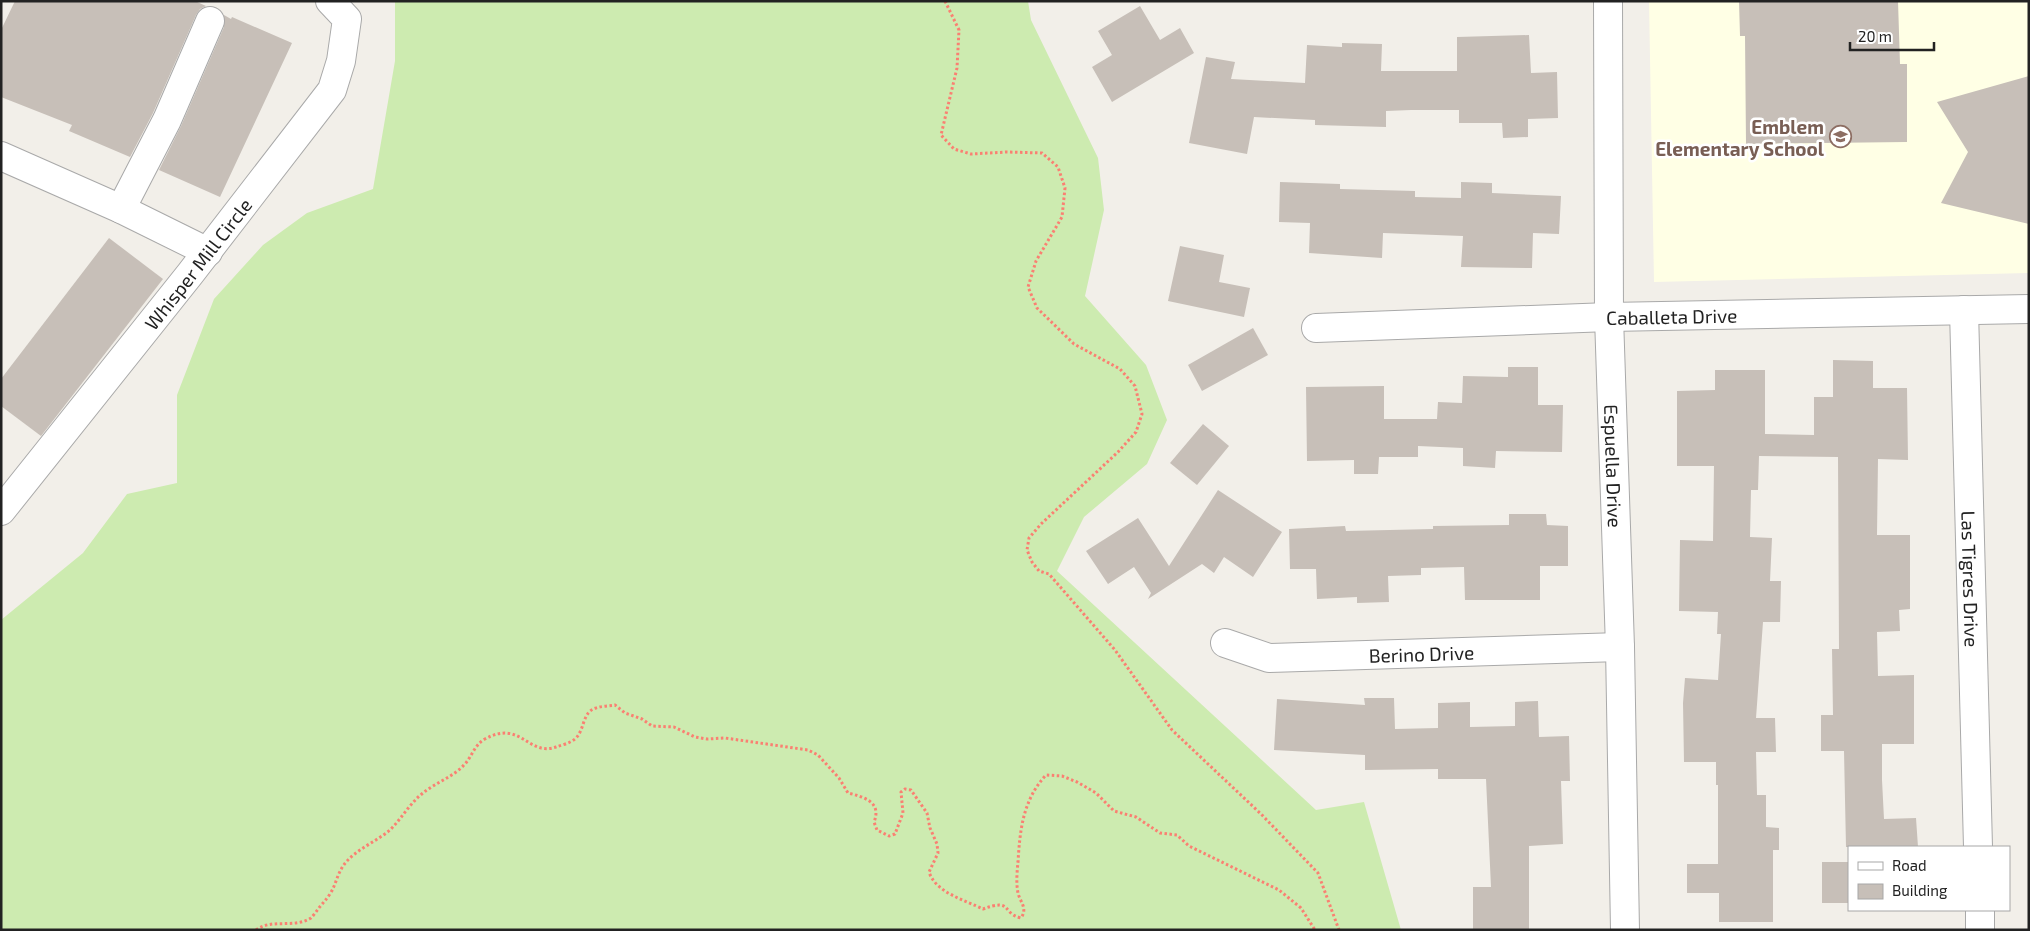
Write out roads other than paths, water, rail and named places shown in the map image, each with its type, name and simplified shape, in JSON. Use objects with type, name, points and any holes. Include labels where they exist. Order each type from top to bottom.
[{"type":"street","name":"Whisper Mill Circle","points":[[1,512],[208,252],[332,90],[341,61],[347,19],[330,1]]},
{"type":"street","name":"Espuella Drive","points":[[1608,1],[1609,317],[1620,647],[1625,930]]},
{"type":"street","points":[[121,209],[167,120],[210,21]]},
{"type":"street","points":[[1,156],[121,209],[208,252]]},
{"type":"street","name":"Caballeta Drive","points":[[1316,328],[1609,317],[2029,309]]},
{"type":"street","name":"Las Tigres Drive","points":[[1964,310],[1978,846]]},
{"type":"street","name":"Berino Drive","points":[[1225,643],[1269,658],[1620,647]]},
{"type":"street","points":[[1980,911],[1980,930]]},
{"type":"place","name":"Emblem Elementary School","points":[[1840,137]]}]
